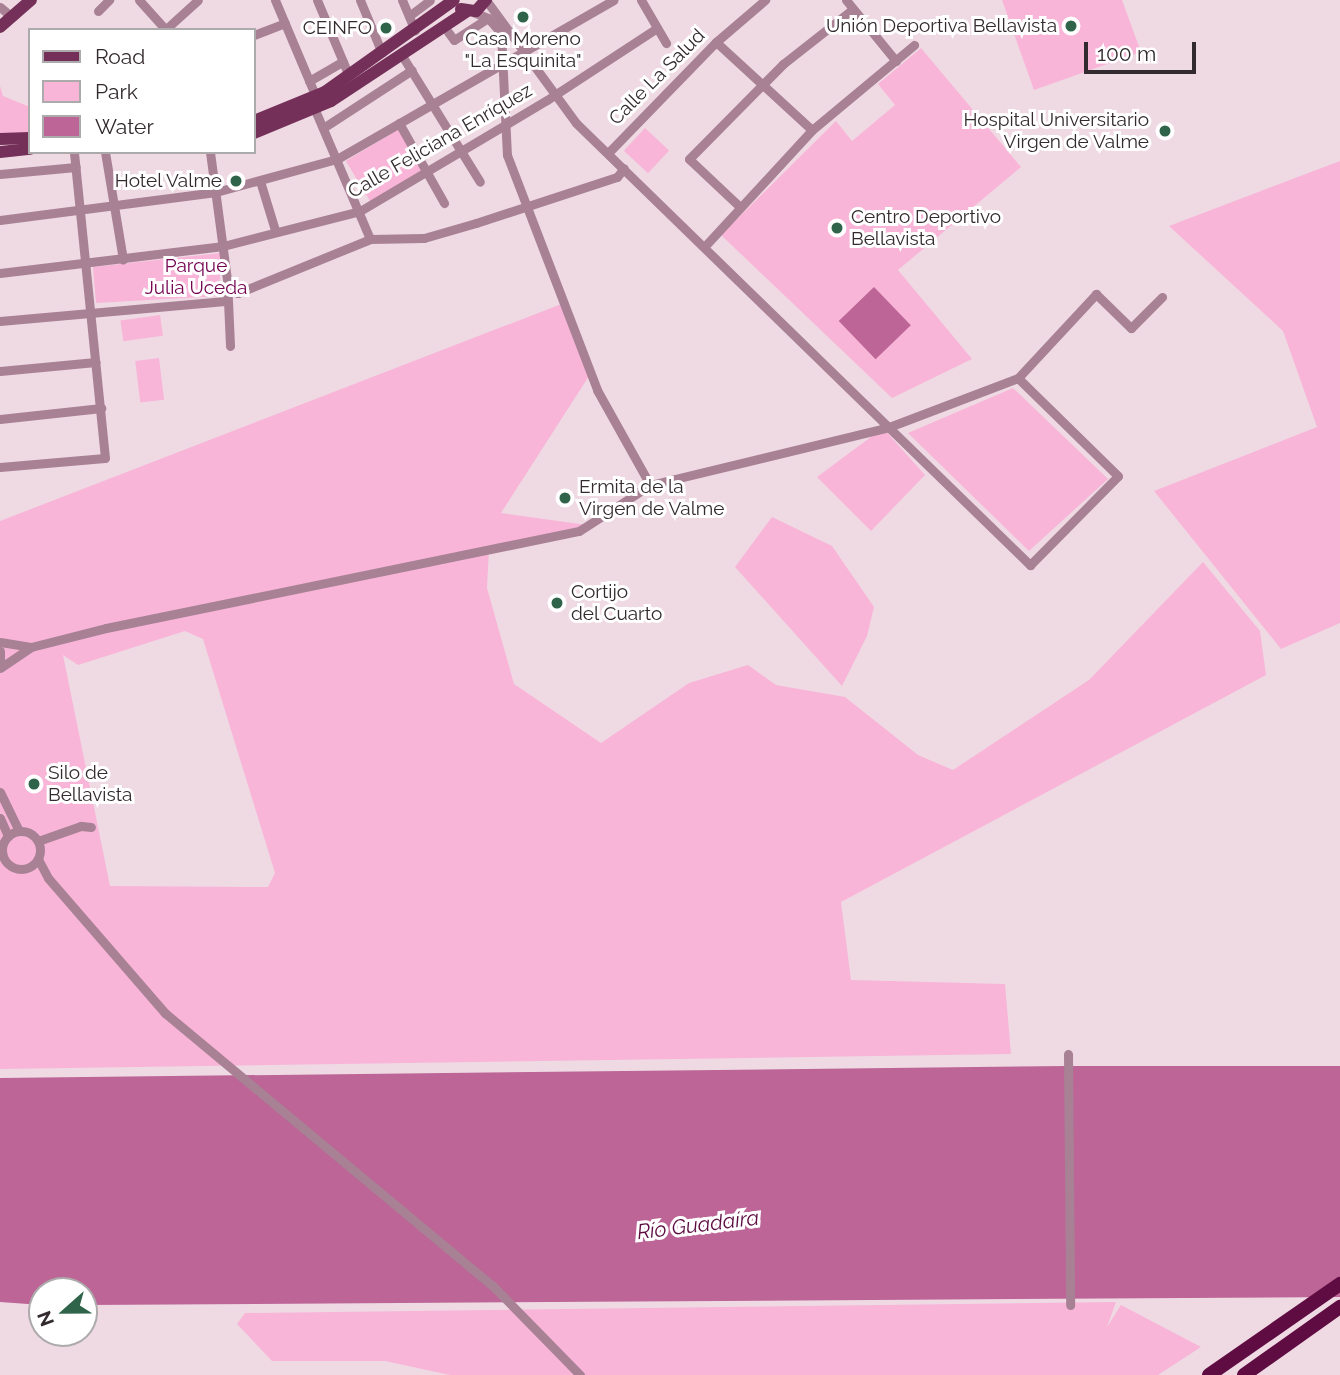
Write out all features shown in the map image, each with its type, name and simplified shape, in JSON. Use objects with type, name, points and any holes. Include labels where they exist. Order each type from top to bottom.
[{"type":"highway","points":[[1209,1375],[1340,1284]]},
{"type":"highway","points":[[1244,1375],[1337,1309]]},
{"type":"main road","points":[[0,27],[32,0]]},
{"type":"main road","points":[[256,120],[315,103],[455,0],[470,12]]},
{"type":"main road","points":[[256,132],[315,103],[401,54],[486,0]]},
{"type":"main road","points":[[0,139],[28,138]]},
{"type":"main road","points":[[0,152],[28,149]]},
{"type":"street","points":[[98,11],[109,0]]},
{"type":"street","points":[[139,0],[165,28]]},
{"type":"street","points":[[167,28],[198,0]]},
{"type":"street","points":[[275,0],[309,81],[323,128],[370,239]]},
{"type":"street","points":[[317,0],[349,76]]},
{"type":"street","points":[[360,0],[382,53]]},
{"type":"street","points":[[402,0],[415,30]]},
{"type":"street","points":[[409,16],[430,0]]},
{"type":"street","points":[[486,0],[525,49],[576,123],[1030,565],[1118,476],[1018,378]]},
{"type":"street","points":[[0,220],[216,192],[337,159],[613,0]]},
{"type":"street","points":[[641,0],[666,43]]},
{"type":"street","name":"Calle La Salud","points":[[608,153],[716,42],[765,0]]},
{"type":"street","points":[[846,0],[896,61]]},
{"type":"street","points":[[1,3],[12,17]]},
{"type":"street","points":[[740,207],[689,159],[761,86],[853,9]]},
{"type":"street","points":[[470,12],[488,18],[501,33],[503,126],[507,155],[597,390],[650,485]]},
{"type":"street","points":[[448,32],[454,40],[488,18]]},
{"type":"street","points":[[256,34],[285,23]]},
{"type":"street","name":"Calle Feliciana Enríquez","points":[[0,273],[223,246],[275,230],[360,211],[556,94],[657,28]]},
{"type":"street","points":[[716,42],[812,130]]},
{"type":"street","points":[[705,246],[812,130],[914,45]]},
{"type":"street","points":[[401,54],[480,183]]},
{"type":"street","points":[[309,81],[343,61]]},
{"type":"street","points":[[323,128],[412,70]]},
{"type":"street","points":[[399,123],[444,203]]},
{"type":"street","points":[[0,467],[105,458],[74,154]]},
{"type":"street","points":[[105,154],[123,260]]},
{"type":"street","points":[[210,154],[227,284],[225,302],[230,346]]},
{"type":"street","points":[[0,174],[76,167]]},
{"type":"street","points":[[227,284],[238,293],[370,239],[424,238],[617,177],[624,168]]},
{"type":"street","points":[[260,181],[275,230]]},
{"type":"street","points":[[0,667],[31,647],[579,531],[650,485],[889,427],[1018,378],[1096,294],[1131,328],[1161,297]]},
{"type":"street","points":[[0,321],[91,310],[225,302]]},
{"type":"street","points":[[0,372],[96,362]]},
{"type":"street","points":[[0,419],[101,408]]},
{"type":"street","points":[[0,642],[31,647]]},
{"type":"street","points":[[0,651],[0,667]]},
{"type":"street","points":[[0,792],[19,831],[38,841],[81,826],[92,827]]},
{"type":"street","points":[[0,818],[8,836]]},
{"type":"street","points":[[19,831],[8,836],[1,849],[12,867],[29,867],[48,878]]},
{"type":"street","points":[[38,841],[38,859],[48,878],[165,1013],[199,1045],[383,1193],[516,1310],[580,1375]]},
{"type":"street","points":[[29,867],[38,859]]},
{"type":"street","points":[[1068,1054],[1070,1302]]},
{"type":"green space","name":"Unión Deportiva Bellavista","points":[[1002,0],[1122,0],[1141,52],[1034,90]]},
{"type":"green space","name":"Centro Deportivo Bellavista","points":[[921,48],[1021,167],[898,270],[972,359],[892,398],[721,235],[836,121],[852,141],[895,105],[878,84]]},
{"type":"green space","points":[[0,86],[3,96],[28,106],[28,133],[0,135]]},
{"type":"green space","points":[[645,128],[669,151],[648,173],[624,151]]},
{"type":"green space","points":[[399,129],[424,170],[371,202],[346,161]]},
{"type":"green space","points":[[1340,161],[1340,623],[1281,649],[1154,491],[1317,427],[1283,331],[1169,226]]},
{"type":"green space","name":"Parque Julia Uceda","points":[[221,253],[219,296],[96,303],[93,267]]},
{"type":"green space","points":[[564,303],[591,373],[501,513],[587,525],[489,549],[487,588],[514,684],[601,743],[689,683],[748,665],[776,685],[845,697],[918,755],[953,770],[1089,680],[1203,562],[1260,631],[1266,675],[841,902],[851,980],[1005,984],[1011,1054],[0,1069],[0,521]],"holes":[[[185,631],[203,639],[275,873],[268,887],[110,886],[63,655],[78,665]]]},
{"type":"green space","points":[[160,315],[163,336],[123,341],[120,321]]},
{"type":"green space","points":[[159,358],[164,400],[140,403],[135,361]]},
{"type":"green space","points":[[1013,388],[1108,479],[1029,551],[908,433]]},
{"type":"green space","points":[[883,428],[925,475],[871,531],[817,477]]},
{"type":"green space","points":[[772,517],[832,546],[874,607],[867,636],[842,686],[735,567]]},
{"type":"green space","points":[[1116,1302],[1107,1327],[1121,1305],[1201,1347],[1158,1375],[450,1375],[385,1361],[272,1361],[237,1324],[245,1313]]},
{"type":"water","points":[[874,287],[911,325],[876,359],[839,321]]},
{"type":"water","name":"Río Guadaíra","points":[[1067,1066],[1340,1066],[1340,1297],[98,1305],[98,1277],[28,1277],[28,1304],[0,1302],[0,1078]]},
{"type":"place","name":"Casa Moreno \"La Esquinita\"","points":[[523,17]]},
{"type":"place","name":"Unión Deportiva Bellavista","points":[[1071,26]]},
{"type":"place","name":"CEINFO","points":[[386,28]]},
{"type":"place","name":"Hospital Universitario Virgen de Valme","points":[[1165,131]]},
{"type":"place","name":"Hotel Valme","points":[[236,181]]},
{"type":"place","name":"Centro Deportivo Bellavista","points":[[837,228]]},
{"type":"place","name":"Ermita de la Virgen de Valme","points":[[565,498]]},
{"type":"place","name":"Cortijo del Cuarto","points":[[557,603]]},
{"type":"place","name":"Silo de Bellavista","points":[[34,784]]}]
